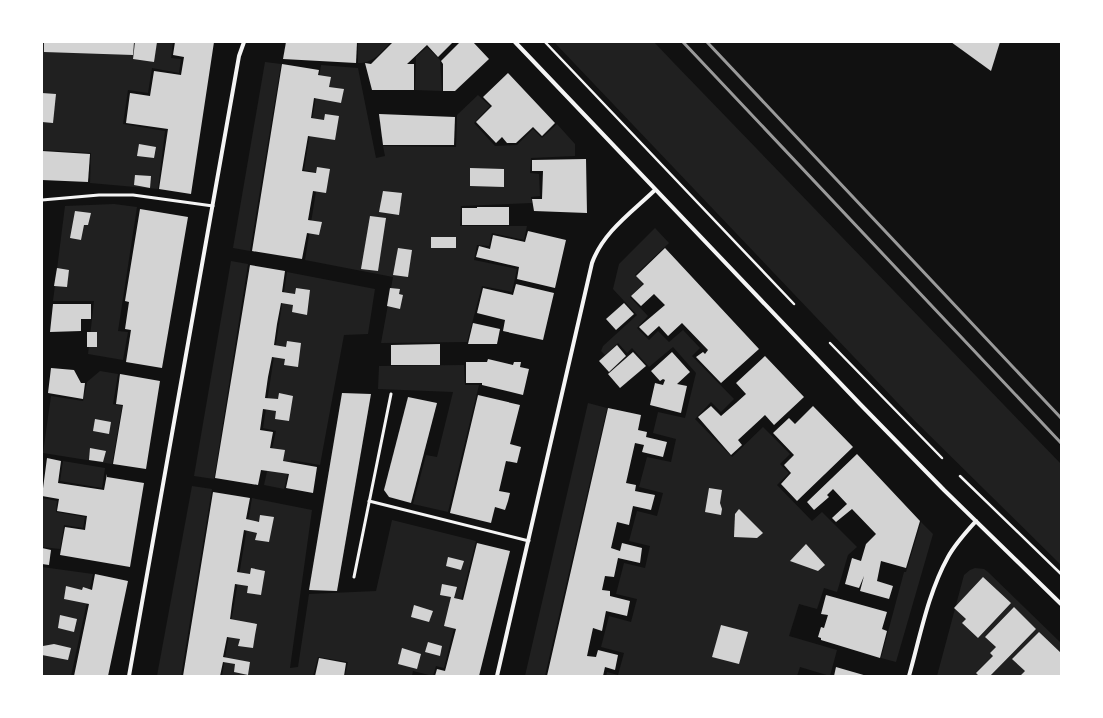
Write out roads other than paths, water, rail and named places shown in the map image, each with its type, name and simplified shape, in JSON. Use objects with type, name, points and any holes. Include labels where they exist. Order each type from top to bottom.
[{"type":"street","points":[[129,676],[239,56],[244,42]]},
{"type":"street","points":[[515,42],[860,404],[1061,604]]},
{"type":"street","points":[[497,676],[592,263],[596,252],[606,237],[655,190]]},
{"type":"street","points":[[909,676],[934,587],[942,568],[955,545],[976,521]]},
{"type":"lane","points":[[42,200],[99,195],[133,195],[213,206]]},
{"type":"lane","points":[[354,577],[391,394]]},
{"type":"lane","points":[[369,501],[529,541]]},
{"type":"railway","points":[[683,42],[1061,443]]},
{"type":"railway","points":[[707,42],[1061,418]]}]
